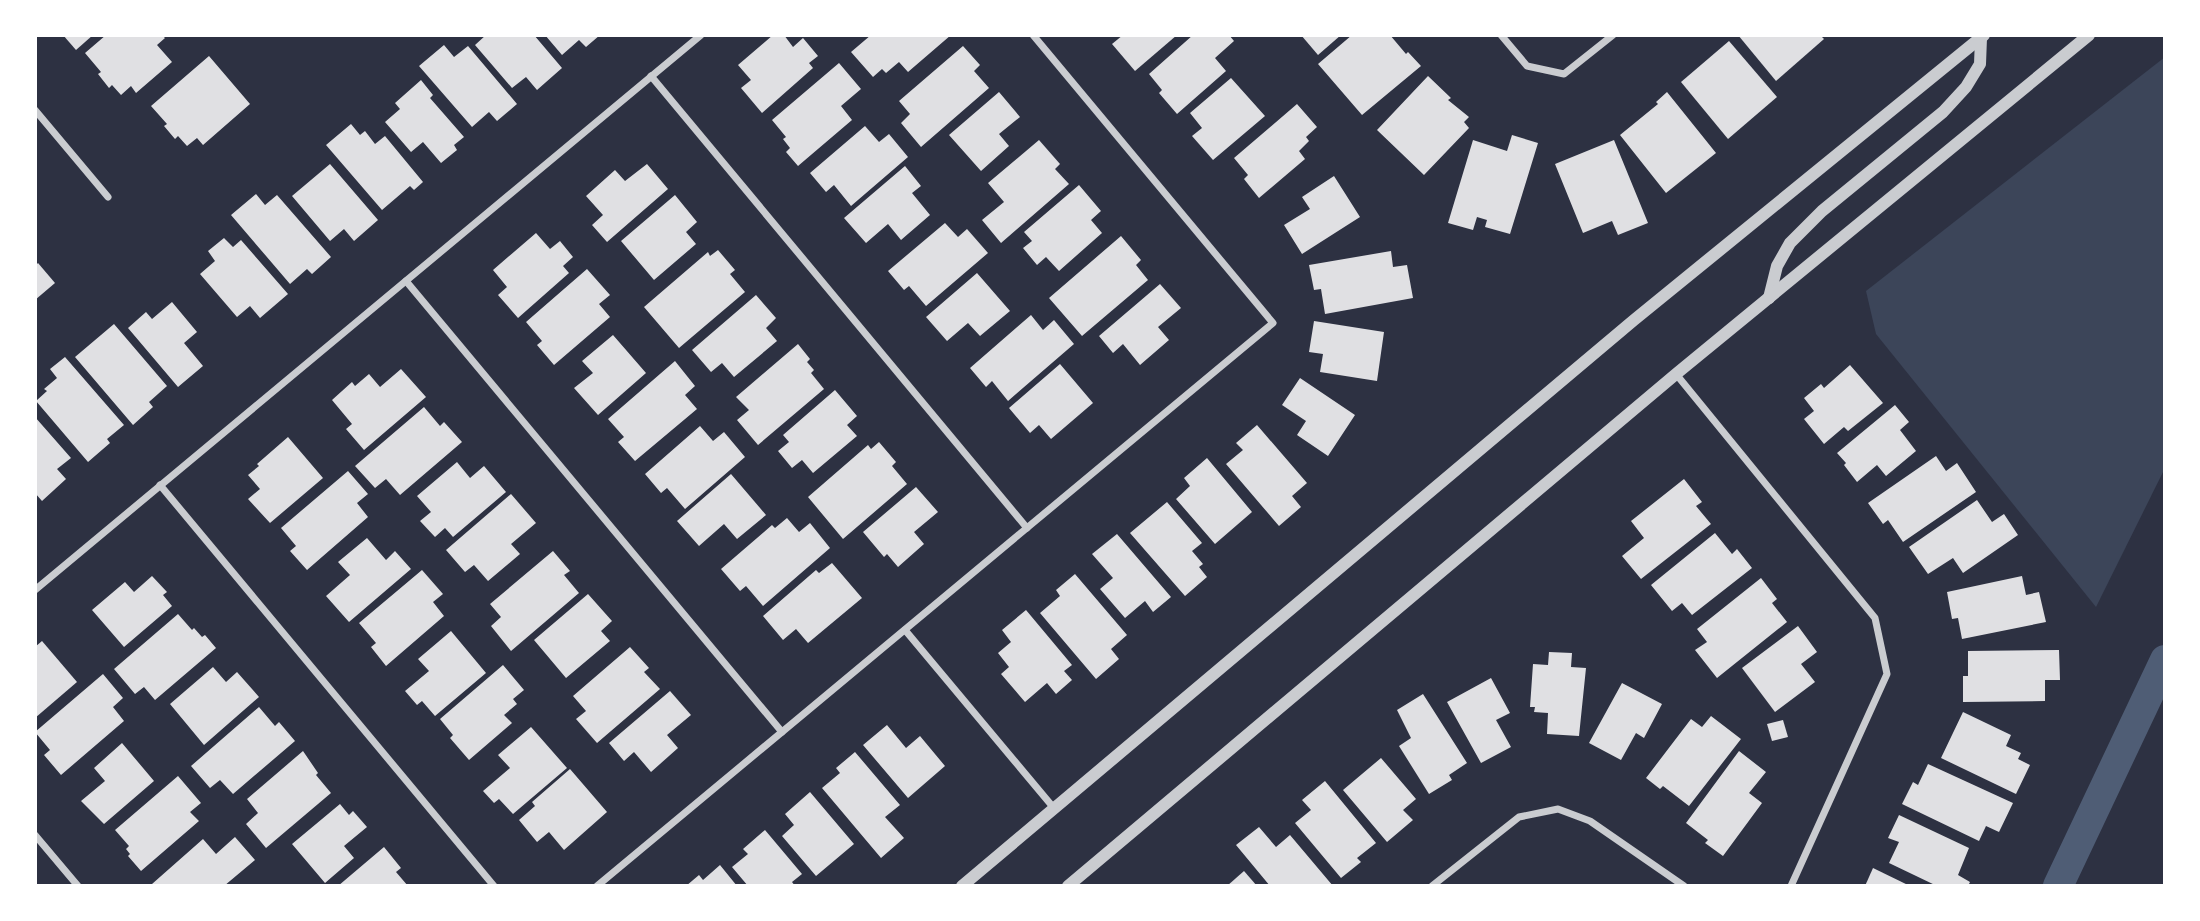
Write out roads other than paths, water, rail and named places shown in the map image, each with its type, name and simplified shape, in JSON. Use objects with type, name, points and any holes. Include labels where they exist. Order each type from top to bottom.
[{"type":"street","points":[[35,590],[701,35]]},
{"type":"street","points":[[597,886],[1273,323],[1033,35]]},
{"type":"street","points":[[1501,35],[1527,66],[1564,74],[1613,35]]},
{"type":"street","points":[[1068,886],[1676,374],[2089,35]]},
{"type":"street","points":[[1769,298],[1777,266],[1790,243],[1822,211],[1943,112],[1966,87],[1980,64],[1981,36]]},
{"type":"street","points":[[962,886],[1634,320],[1981,36]]},
{"type":"street","points":[[651,76],[1027,528]]},
{"type":"street","points":[[35,110],[108,197]]},
{"type":"street","points":[[406,281],[782,732]]},
{"type":"street","points":[[1676,374],[1875,618],[1887,674],[1791,886]]},
{"type":"street","points":[[160,485],[494,886]]},
{"type":"street","points":[[905,630],[1053,807]]},
{"type":"street","points":[[1432,886],[1518,817],[1558,809],[1590,821],[1684,886]]},
{"type":"street","points":[[35,835],[78,886]]},
{"type":"waterway","points":[[2058,886],[2165,660]]}]
